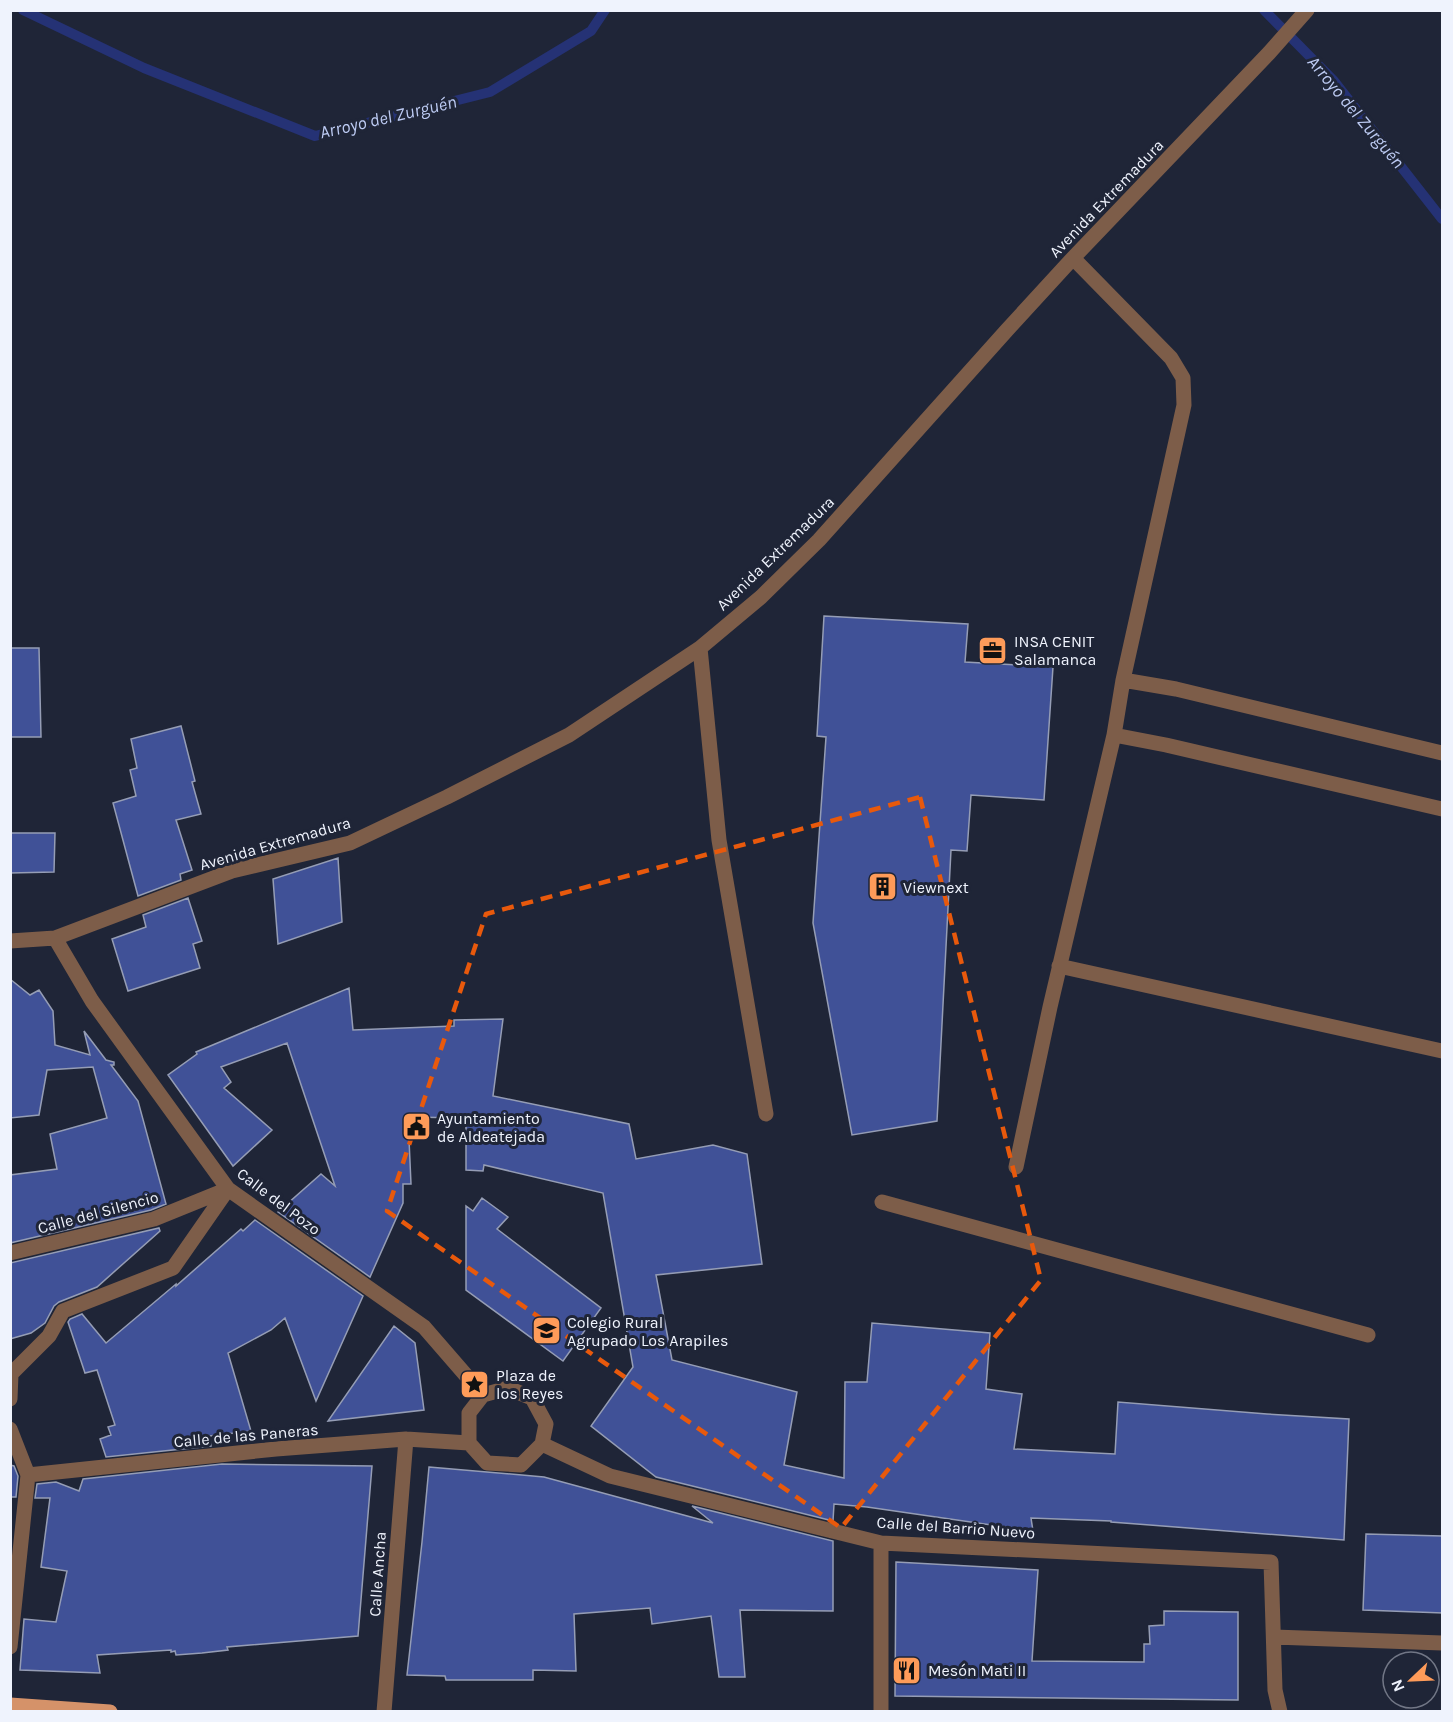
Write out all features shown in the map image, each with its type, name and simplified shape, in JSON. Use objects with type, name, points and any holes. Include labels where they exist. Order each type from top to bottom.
[{"type":"main road","points":[[10,1705],[110,1712]]},
{"type":"street","name":"Avenida Extremadura","points":[[10,941],[55,938],[232,871],[350,843],[447,798],[569,735],[700,648],[760,597],[819,540],[1073,258],[1269,53],[1303,14]]},
{"type":"street","points":[[1016,1167],[1059,966],[1114,735],[1123,680],[1184,405],[1183,378],[1171,358],[1073,258]]},
{"type":"street","points":[[700,648],[719,840],[766,1114]]},
{"type":"street","points":[[1123,680],[1176,689],[1443,753]]},
{"type":"street","points":[[1114,735],[1443,809]]},
{"type":"street","name":"Calle del Pozo","points":[[55,938],[92,1001],[228,1189],[424,1327],[483,1395]]},
{"type":"street","points":[[1059,966],[1443,1051]]},
{"type":"street","points":[[10,1399],[12,1374],[49,1336],[63,1311],[173,1268],[228,1189]]},
{"type":"street","name":"Calle del Silencio","points":[[10,1253],[154,1218],[228,1189]]},
{"type":"street","points":[[882,1202],[1368,1335]]},
{"type":"street","points":[[508,1388],[532,1398],[546,1424],[542,1444],[521,1465],[487,1464],[469,1443],[469,1413],[483,1395],[508,1388]]},
{"type":"street","points":[[10,1429],[28,1475],[10,1647]]},
{"type":"street","name":"Calle de las Paneras","points":[[28,1475],[276,1449],[406,1439],[469,1443]]},
{"type":"street","name":"Calle Ancha","points":[[384,1712],[406,1439]]},
{"type":"street","name":"Calle del Barrio Nuevo","points":[[542,1444],[610,1476],[881,1543],[1271,1562],[1275,1690],[1280,1712]]},
{"type":"street","points":[[881,1543],[881,1712]]},
{"type":"street","points":[[1274,1637],[1443,1643]]},
{"type":"highlighted area","points":[[920,797],[1041,1280],[841,1528],[387,1211],[486,914]]},
{"type":"building","name":"Viewnext","points":[[824,616],[968,624],[965,662],[1053,667],[1044,800],[971,795],[967,851],[951,850],[937,1121],[852,1135],[813,923],[826,737],[817,736]]},
{"type":"building","points":[[10,648],[39,648],[41,737],[10,737]]},
{"type":"building","points":[[181,726],[201,814],[176,820],[192,870],[180,874],[181,880],[138,896],[113,803],[136,796],[130,770],[137,768],[131,739]]},
{"type":"building","points":[[10,833],[55,833],[54,872],[10,873]]},
{"type":"building","points":[[338,858],[342,922],[278,944],[273,879]]},
{"type":"building","points":[[188,898],[202,941],[193,944],[200,968],[128,991],[112,939],[146,927],[143,915]]},
{"type":"building","points":[[10,979],[30,995],[39,990],[53,1011],[55,1045],[90,1055],[84,1031],[106,1060],[114,1062],[114,1065],[111,1065],[138,1101],[166,1204],[151,1210],[10,1243],[10,1175],[57,1169],[50,1134],[107,1118],[93,1067],[47,1070],[39,1115],[10,1118]]},
{"type":"building","points":[[349,988],[353,1030],[454,1026],[454,1020],[503,1019],[493,1096],[629,1124],[636,1159],[713,1145],[747,1154],[762,1264],[656,1275],[672,1360],[797,1392],[784,1465],[844,1478],[845,1382],[867,1382],[872,1323],[990,1333],[986,1389],[1022,1394],[1014,1449],[1115,1454],[1118,1402],[1349,1419],[1344,1540],[1111,1521],[1031,1518],[1033,1531],[834,1504],[833,1521],[656,1477],[591,1426],[633,1367],[603,1193],[484,1165],[483,1171],[466,1170],[466,1118],[408,1117],[411,1184],[403,1184],[403,1203],[370,1277],[278,1212],[321,1174],[335,1186],[287,1043],[221,1067],[231,1082],[224,1088],[272,1130],[233,1166],[168,1075],[197,1054],[196,1052]]},
{"type":"building","points":[[482,1198],[508,1217],[497,1229],[601,1308],[563,1361],[466,1290],[466,1206],[473,1211]]},
{"type":"building","points":[[255,1220],[363,1296],[316,1401],[285,1318],[271,1330],[228,1353],[251,1431],[210,1436],[211,1446],[106,1457],[100,1439],[111,1435],[108,1427],[115,1425],[97,1370],[85,1373],[68,1322],[82,1314],[106,1343],[241,1229],[243,1231]]},
{"type":"building","points":[[159,1228],[160,1231],[97,1287],[59,1302],[54,1306],[45,1323],[31,1333],[10,1339],[10,1263]]},
{"type":"building","points":[[394,1326],[415,1343],[424,1410],[328,1421]]},
{"type":"building","points":[[222,1464],[372,1466],[358,1636],[227,1647],[228,1650],[176,1655],[175,1651],[171,1652],[171,1650],[97,1655],[100,1673],[20,1670],[24,1619],[56,1622],[67,1571],[41,1567],[50,1498],[35,1498],[37,1484],[56,1482],[79,1491],[83,1479]]},
{"type":"building","points":[[10,1465],[14,1466],[18,1476],[16,1497],[10,1497]]},
{"type":"building","points":[[429,1467],[544,1477],[713,1523],[692,1506],[833,1541],[833,1611],[740,1610],[745,1677],[719,1677],[711,1616],[652,1624],[650,1608],[574,1614],[576,1671],[533,1670],[533,1680],[446,1680],[445,1676],[407,1675]]},
{"type":"building","points":[[1366,1534],[1442,1536],[1443,1613],[1363,1610]]},
{"type":"building","points":[[896,1562],[1038,1570],[1032,1661],[1144,1662],[1144,1644],[1150,1644],[1149,1626],[1164,1625],[1164,1611],[1238,1612],[1238,1700],[895,1696]]},
{"type":"waterway","name":"Arroyo del Zurguén","points":[[23,10],[144,68],[315,136],[490,92],[591,31],[605,10]]},
{"type":"waterway","name":"Arroyo del Zurguén","points":[[1264,10],[1334,81],[1442,219]]},
{"type":"place","name":"INSA CENIT Salamanca","points":[[993,650]]},
{"type":"place","name":"Viewnext","points":[[882,887]]},
{"type":"place","name":"Ayuntamiento de Aldeatejada","points":[[416,1127]]},
{"type":"place","name":"Colegio Rural Agrupado Los Arapiles","points":[[546,1331]]},
{"type":"place","name":"Plaza de los Reyes","points":[[475,1384]]},
{"type":"place","name":"Mesón Mati II","points":[[907,1670]]}]
